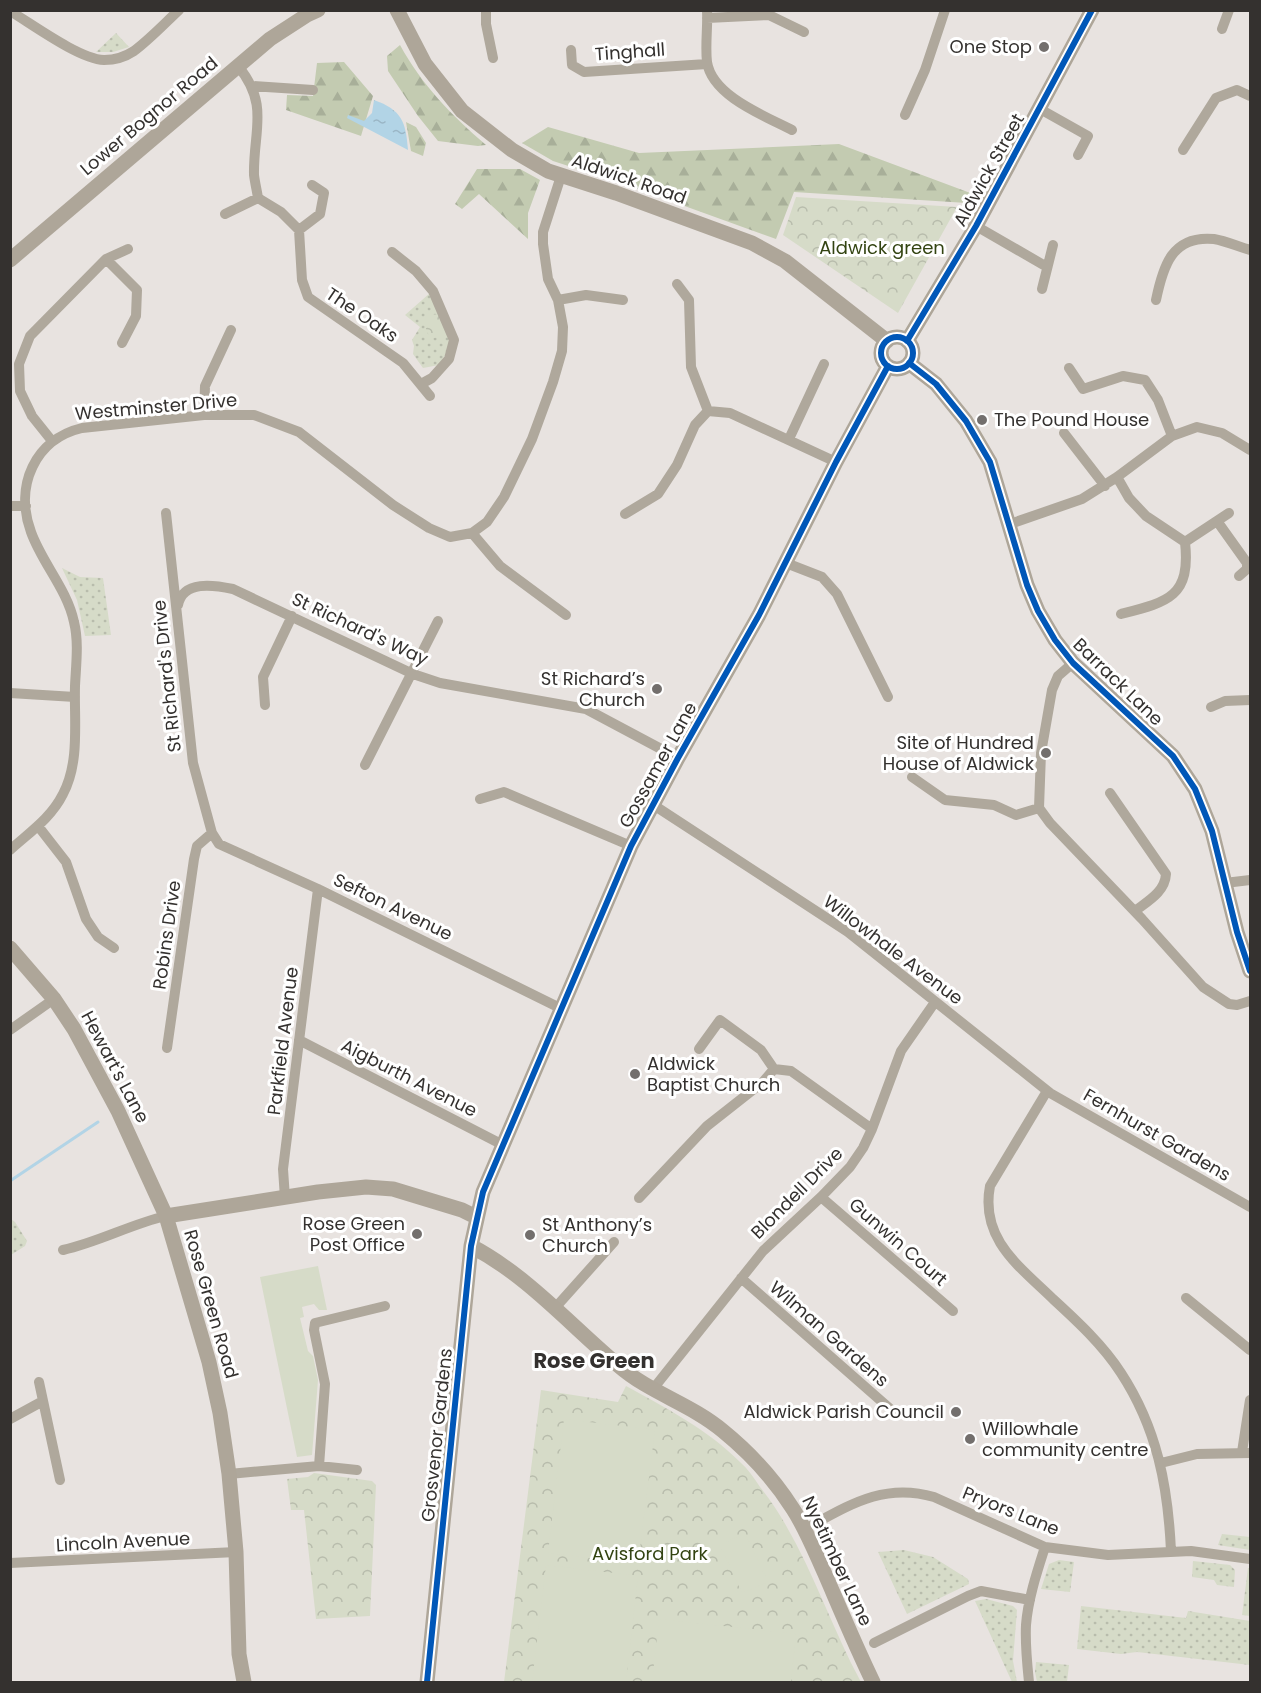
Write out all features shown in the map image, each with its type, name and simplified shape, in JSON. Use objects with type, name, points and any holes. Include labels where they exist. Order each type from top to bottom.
[{"type":"street","points":[[10,11],[69,47],[87,56],[103,60],[120,58],[134,51],[179,10]]},
{"type":"street","name":"Lower Bognor Road","points":[[10,260],[270,39],[318,10]]},
{"type":"street","name":"Aldwick Road","points":[[397,10],[425,64],[462,111],[512,150],[548,171],[752,243],[785,261],[887,341]]},
{"type":"street","points":[[486,10],[486,24],[493,57]]},
{"type":"street","points":[[905,115],[925,70],[945,10]]},
{"type":"street","name":"Aldwick Street","points":[[907,341],[976,226],[1092,10]]},
{"type":"street","points":[[1222,29],[1229,10]]},
{"type":"street","points":[[792,130],[739,103],[718,85],[707,64],[707,14],[769,15],[804,32]]},
{"type":"street","name":"Tinghall","points":[[571,50],[572,65],[584,72],[707,64]]},
{"type":"street","points":[[238,66],[252,86],[258,103],[259,129],[254,175],[258,198],[281,212],[299,230],[320,214],[328,190],[312,185]]},
{"type":"street","points":[[252,86],[313,90]]},
{"type":"street","points":[[1183,150],[1216,98],[1237,90],[1251,96]]},
{"type":"street","points":[[1040,109],[1088,136],[1078,155]]},
{"type":"street","points":[[561,176],[543,232],[543,244],[548,279],[558,300],[563,327],[562,351],[554,382],[532,439],[504,497],[487,522],[472,533],[500,566],[566,615]]},
{"type":"street","points":[[225,214],[258,198]]},
{"type":"street","points":[[976,226],[1047,267]]},
{"type":"street","name":"The Oaks","points":[[299,230],[302,280],[308,297],[403,363],[430,396]]},
{"type":"street","points":[[1156,300],[1162,272],[1174,252],[1192,240],[1215,239],[1251,250]]},
{"type":"street","points":[[1042,289],[1053,245]]},
{"type":"street","points":[[52,441],[33,416],[20,391],[19,364],[30,336],[106,259],[128,249]]},
{"type":"street","points":[[392,252],[416,271],[433,291],[454,340],[449,359],[432,378],[421,384]]},
{"type":"street","points":[[106,259],[137,290],[136,316],[122,343]]},
{"type":"street","points":[[677,284],[689,300],[691,367],[708,411]]},
{"type":"street","points":[[558,300],[586,295],[623,300]]},
{"type":"street","points":[[204,415],[205,386],[231,330]]},
{"type":"street","points":[[895,337],[907,341],[913,353],[909,363],[898,369],[888,366],[881,354],[887,341],[895,337]]},
{"type":"street","name":"Barrack Lane","points":[[909,363],[936,384],[966,422],[990,462],[1027,585],[1038,611],[1055,640],[1073,663],[1173,756],[1195,789],[1212,831],[1237,932],[1251,971]]},
{"type":"street","points":[[789,439],[824,364]]},
{"type":"street","name":"Gossamer Lane","points":[[483,1192],[631,846],[786,563],[836,462],[888,366]]},
{"type":"street","points":[[1069,368],[1083,388],[1123,376],[1145,380],[1158,400],[1172,436]]},
{"type":"street","points":[[708,411],[730,413],[836,462]]},
{"type":"street","points":[[625,514],[658,494],[677,465],[695,425],[708,411]]},
{"type":"street","name":"Westminster Drive","points":[[10,850],[50,815],[64,793],[72,771],[75,746],[75,624],[68,601],[30,531],[26,506],[30,471],[38,455],[52,441],[67,431],[82,428],[204,415],[254,415],[299,432],[393,506],[429,528],[450,537],[472,533]]},
{"type":"street","points":[[1010,524],[1074,502],[1105,486],[1172,436],[1197,427],[1222,433],[1251,450]]},
{"type":"street","points":[[1064,434],[1105,486]]},
{"type":"street","points":[[1117,477],[1129,498],[1146,516],[1185,542]]},
{"type":"street","points":[[10,506],[26,506]]},
{"type":"street","name":"St Richard's Drive","points":[[166,513],[193,763],[212,833]]},
{"type":"street","points":[[1185,542],[1229,513]]},
{"type":"street","points":[[1217,521],[1247,563],[1247,569],[1239,576]]},
{"type":"street","points":[[1121,614],[1150,607],[1171,597],[1184,581],[1187,562],[1185,542]]},
{"type":"street","points":[[786,563],[822,577],[837,594],[888,697]]},
{"type":"street","name":"St Richard's Way","points":[[177,610],[179,599],[192,587],[216,585],[233,589],[413,674],[440,683],[586,709],[678,758]]},
{"type":"street","points":[[264,705],[263,677],[291,616]]},
{"type":"street","points":[[365,765],[438,621]]},
{"type":"street","name":"Barrack Lane","points":[[1039,807],[1041,753],[1052,690],[1058,676],[1073,663]]},
{"type":"street","points":[[10,693],[75,697]]},
{"type":"street","points":[[1211,707],[1225,701],[1251,700]]},
{"type":"street","points":[[912,777],[945,800],[994,806],[1016,816],[1039,807],[1050,823],[1135,911],[1203,987],[1229,1004],[1237,1005],[1251,1001]]},
{"type":"street","points":[[480,799],[504,792],[631,846]]},
{"type":"street","points":[[1110,793],[1166,874],[1166,883],[1162,889],[1135,911]]},
{"type":"street","name":"Willowhale Avenue","points":[[652,804],[848,932],[1047,1091]]},
{"type":"street","points":[[38,826],[66,862],[86,919],[98,937],[114,948]]},
{"type":"street","name":"Sefton Avenue","points":[[212,833],[219,844],[318,889],[562,1009]]},
{"type":"street","name":"Robins Drive","points":[[167,1048],[194,859],[197,846],[212,833]]},
{"type":"street","points":[[1225,884],[1251,880]]},
{"type":"street","name":"Parkfield Avenue","points":[[285,1198],[283,1169],[318,889]]},
{"type":"street","name":"Hewart's Lane","points":[[10,948],[54,999],[80,1039],[108,1090],[166,1216]]},
{"type":"street","points":[[10,1030],[54,999]]},
{"type":"street","name":"Blondell Drive","points":[[653,1389],[763,1251],[850,1167],[872,1129],[901,1051],[935,1002]]},
{"type":"street","points":[[699,1049],[720,1020],[762,1050],[774,1069]]},
{"type":"street","name":"Aigburth Avenue","points":[[299,1040],[503,1145]]},
{"type":"street","points":[[774,1069],[791,1071],[872,1129]]},
{"type":"street","points":[[639,1198],[707,1126],[763,1082],[774,1069]]},
{"type":"street","points":[[1047,1091],[990,1186],[987,1200],[990,1221],[1000,1245],[1020,1268],[1096,1341],[1120,1372],[1150,1430],[1161,1463],[1170,1520],[1171,1551]]},
{"type":"street","name":"Fernhurst Gardens","points":[[1047,1091],[1251,1207]]},
{"type":"street","name":"Rose Green Road","points":[[244,1683],[239,1654],[236,1552],[229,1474],[220,1413],[209,1362],[166,1216],[318,1192],[379,1187],[462,1210],[476,1217]]},
{"type":"street","name":"Grosvenor Gardens","points":[[428,1683],[471,1246],[483,1192]]},
{"type":"street","name":"Gunwin Court","points":[[821,1197],[953,1311]]},
{"type":"street","points":[[63,1250],[81,1246],[147,1220],[166,1216]]},
{"type":"street","points":[[555,1308],[614,1242]]},
{"type":"street","name":"Nyetimber Lane","points":[[471,1246],[498,1260],[623,1370],[653,1389],[694,1410],[746,1450],[783,1493],[805,1529],[873,1683]]},
{"type":"street","name":"Wilman Gardens","points":[[741,1278],[896,1414]]},
{"type":"street","points":[[1186,1298],[1251,1350]]},
{"type":"street","points":[[319,1466],[325,1384],[314,1330],[315,1323],[385,1306]]},
{"type":"street","points":[[39,1382],[60,1480]]},
{"type":"street","points":[[1161,1463],[1197,1454],[1246,1453],[1251,1400]]},
{"type":"street","points":[[10,1419],[43,1401]]},
{"type":"street","points":[[229,1474],[319,1466],[357,1470]]},
{"type":"street","name":"Pryors Lane","points":[[805,1529],[873,1495],[903,1491],[918,1492],[1045,1547],[1108,1555],[1191,1551],[1251,1559]]},
{"type":"street","points":[[1029,1683],[1026,1623],[1045,1547]]},
{"type":"street","name":"Lincoln Avenue","points":[[10,1563],[236,1552]]},
{"type":"street","points":[[874,1643],[981,1591],[1030,1600]]},
{"type":"green space","points":[[116,33],[129,47],[113,52],[96,52]]},
{"type":"green space","points":[[400,45],[438,99],[486,145],[438,141],[388,71],[387,56]]},
{"type":"green space","points":[[344,62],[373,96],[361,136],[286,110],[287,95],[313,96],[317,63]]},
{"type":"green space","points":[[406,122],[416,127],[426,143],[423,156],[411,151]]},
{"type":"green space","points":[[548,127],[639,153],[839,144],[973,194],[967,203],[794,192],[776,239],[553,161],[522,143]]},
{"type":"green space","points":[[477,169],[520,169],[540,180],[528,213],[528,239],[479,194],[462,209],[455,204]]},
{"type":"green space","name":"Aldwick green","points":[[796,197],[957,207],[898,313],[783,235]]},
{"type":"green space","points":[[430,293],[450,339],[446,354],[439,365],[423,368],[413,354],[412,340],[420,327],[405,315]]},
{"type":"green space","points":[[441,314],[448,334],[430,339],[424,323],[429,315]]},
{"type":"green space","points":[[62,568],[80,577],[103,578],[111,635],[85,636],[77,600]]},
{"type":"green space","points":[[11,1219],[27,1241],[25,1246],[11,1255]]},
{"type":"green space","points":[[318,1266],[327,1310],[319,1310],[314,1304],[302,1307],[304,1317],[300,1318],[308,1351],[313,1356],[318,1380],[312,1455],[297,1457],[260,1277]]},
{"type":"green space","name":"Avisford Park","points":[[626,1386],[700,1429],[727,1450],[748,1471],[776,1509],[803,1557],[861,1682],[504,1682],[541,1390],[618,1402]]},
{"type":"green space","points":[[564,1419],[655,1430],[638,1564],[548,1553]]},
{"type":"green space","points":[[314,1473],[372,1481],[376,1485],[370,1616],[316,1619],[304,1510],[291,1510],[287,1479],[308,1477]]},
{"type":"green space","points":[[745,1533],[768,1582],[742,1593],[720,1545]]},
{"type":"green space","points":[[1222,1534],[1250,1537],[1250,1550],[1218,1545]]},
{"type":"green space","points":[[904,1550],[933,1557],[968,1579],[969,1584],[907,1614],[878,1552]]},
{"type":"green space","points":[[1059,1560],[1074,1562],[1070,1592],[1041,1589],[1049,1564]]},
{"type":"green space","points":[[1193,1561],[1230,1565],[1235,1570],[1234,1587],[1217,1585],[1214,1580],[1192,1577]]},
{"type":"green space","points":[[546,1565],[638,1576],[626,1682],[532,1682]]},
{"type":"green space","points":[[1248,1568],[1250,1568],[1250,1616],[1242,1615]]},
{"type":"green space","points":[[733,1578],[738,1591],[728,1596],[723,1583]]},
{"type":"green space","points":[[986,1599],[1013,1606],[1017,1610],[1013,1661],[1017,1682],[1012,1682],[975,1601]]},
{"type":"green space","points":[[1081,1606],[1186,1618],[1188,1611],[1250,1621],[1250,1665],[1137,1652],[1121,1654],[1077,1649]]},
{"type":"green space","points":[[659,1619],[796,1634],[791,1682],[652,1682]]},
{"type":"green space","points":[[1036,1662],[1069,1665],[1067,1682],[1037,1682]]},
{"type":"water","points":[[374,100],[391,108],[401,118],[406,132],[408,150],[347,118],[348,115],[364,121],[372,113]]},
{"type":"waterway","points":[[10,1181],[98,1122]]},
{"type":"cycle path","points":[[907,341],[976,226],[1092,10]]},
{"type":"cycle path","points":[[897,337],[908,342],[913,353],[908,364],[897,369],[886,364],[881,353],[886,342],[897,337]]},
{"type":"cycle path","points":[[909,363],[936,384],[966,421],[990,462],[1027,585],[1038,611],[1055,640],[1073,663],[1173,756],[1195,789],[1212,831],[1237,932],[1250,971]]},
{"type":"cycle path","points":[[427,1682],[471,1246],[483,1192],[631,846],[759,615],[836,462],[888,366]]},
{"type":"place","name":"One Stop","points":[[1044,47]]},
{"type":"place","name":"The Pound House","points":[[982,420]]},
{"type":"place","name":"St Richard’s Church","points":[[657,689]]},
{"type":"place","name":"Site of Hundred House of Aldwick","points":[[1046,753]]},
{"type":"place","name":"Aldwick Baptist Church","points":[[635,1074]]},
{"type":"place","name":"Rose Green Post Office","points":[[417,1234]]},
{"type":"place","name":"St Anthony’s Church","points":[[530,1235]]},
{"type":"place","name":"Aldwick Parish Council","points":[[956,1412]]},
{"type":"place","name":"Willowhale community centre","points":[[970,1439]]},
{"type":"district","name":"Rose Green","points":[[594,1361]]}]
